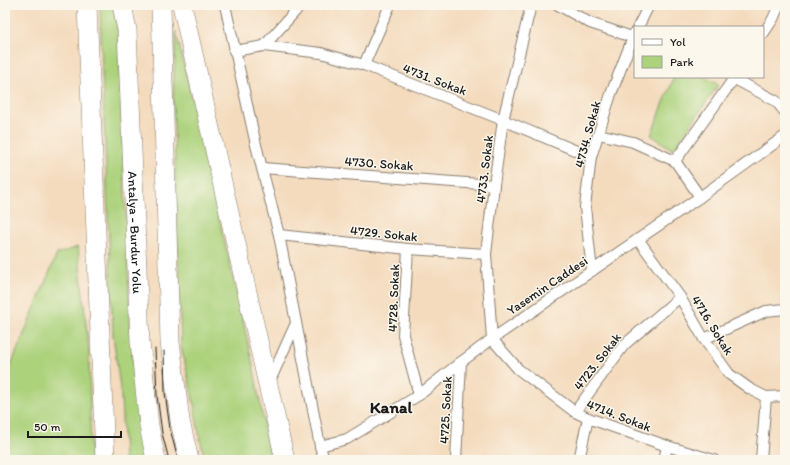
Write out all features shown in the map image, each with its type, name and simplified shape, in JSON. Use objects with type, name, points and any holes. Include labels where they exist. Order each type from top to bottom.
[{"type":"highway","points":[[87,5],[105,460]]},
{"type":"highway","name":"Antalya - Burdur Yolu","points":[[122,5],[127,30],[140,342],[149,426],[156,460]]},
{"type":"highway","points":[[161,5],[170,342],[180,421],[189,460]]},
{"type":"highway","points":[[182,5],[285,460]]},
{"type":"street","points":[[225,5],[234,51],[279,235],[324,460]]},
{"type":"street","points":[[264,46],[301,5]]},
{"type":"street","points":[[364,65],[390,5]]},
{"type":"street","name":"4733. Sokak","points":[[492,339],[486,254],[494,185],[503,120],[531,5]]},
{"type":"street","points":[[558,5],[590,23],[634,35]]},
{"type":"street","points":[[638,26],[649,5]]},
{"type":"street","points":[[764,32],[773,19],[778,5]]},
{"type":"street","name":"4734. Sokak","points":[[592,271],[585,207],[592,157],[634,35]]},
{"type":"street","name":"4731. Sokak","points":[[234,51],[264,46],[320,53],[364,65],[592,157]]},
{"type":"street","points":[[675,161],[733,78]]},
{"type":"street","points":[[736,78],[776,101],[785,112]]},
{"type":"street","points":[[599,134],[633,142],[675,161],[700,197]]},
{"type":"street","name":"Yasemin Caddesi","points":[[320,446],[347,439],[419,395],[492,339],[700,197],[785,136]]},
{"type":"street","name":"4730. Sokak","points":[[262,168],[494,185]]},
{"type":"street","name":"4729. Sokak","points":[[279,235],[408,249],[486,254]]},
{"type":"street","name":"4716. Sokak","points":[[638,239],[680,297],[704,339],[729,374],[750,389],[766,397]]},
{"type":"street","name":"4728. Sokak","points":[[408,249],[403,335],[419,395]]},
{"type":"street","name":"4723. Sokak","points":[[575,412],[624,344],[680,297]]},
{"type":"street","points":[[704,339],[766,311],[785,309]]},
{"type":"street","points":[[268,387],[296,324]]},
{"type":"street","name":"4714. Sokak","points":[[492,339],[518,369],[575,412],[667,446],[714,460]]},
{"type":"street","name":"4725. Sokak","points":[[456,460],[461,362]]},
{"type":"street","points":[[761,460],[766,397],[785,396]]},
{"type":"street","points":[[579,460],[588,418]]},
{"type":"street","points":[[664,460],[667,446]]},
{"type":"green space","points":[[100,5],[113,5],[118,31],[131,337],[136,402],[143,451],[146,460],[124,460],[121,396],[113,335]]},
{"type":"green space","points":[[176,31],[253,365],[271,460],[205,460],[199,434],[181,346],[173,96]]},
{"type":"green space","points":[[674,78],[705,78],[719,84],[673,150],[651,135]]},
{"type":"green space","points":[[78,247],[89,352],[91,460],[5,460],[5,396],[11,365],[57,254]]},
{"type":"tram line","points":[[155,349],[157,395],[162,433],[169,460]]},
{"type":"tram line","points":[[164,351],[165,393],[170,429],[178,460]]},
{"type":"district","name":"Kanal","points":[[391,407]]}]
